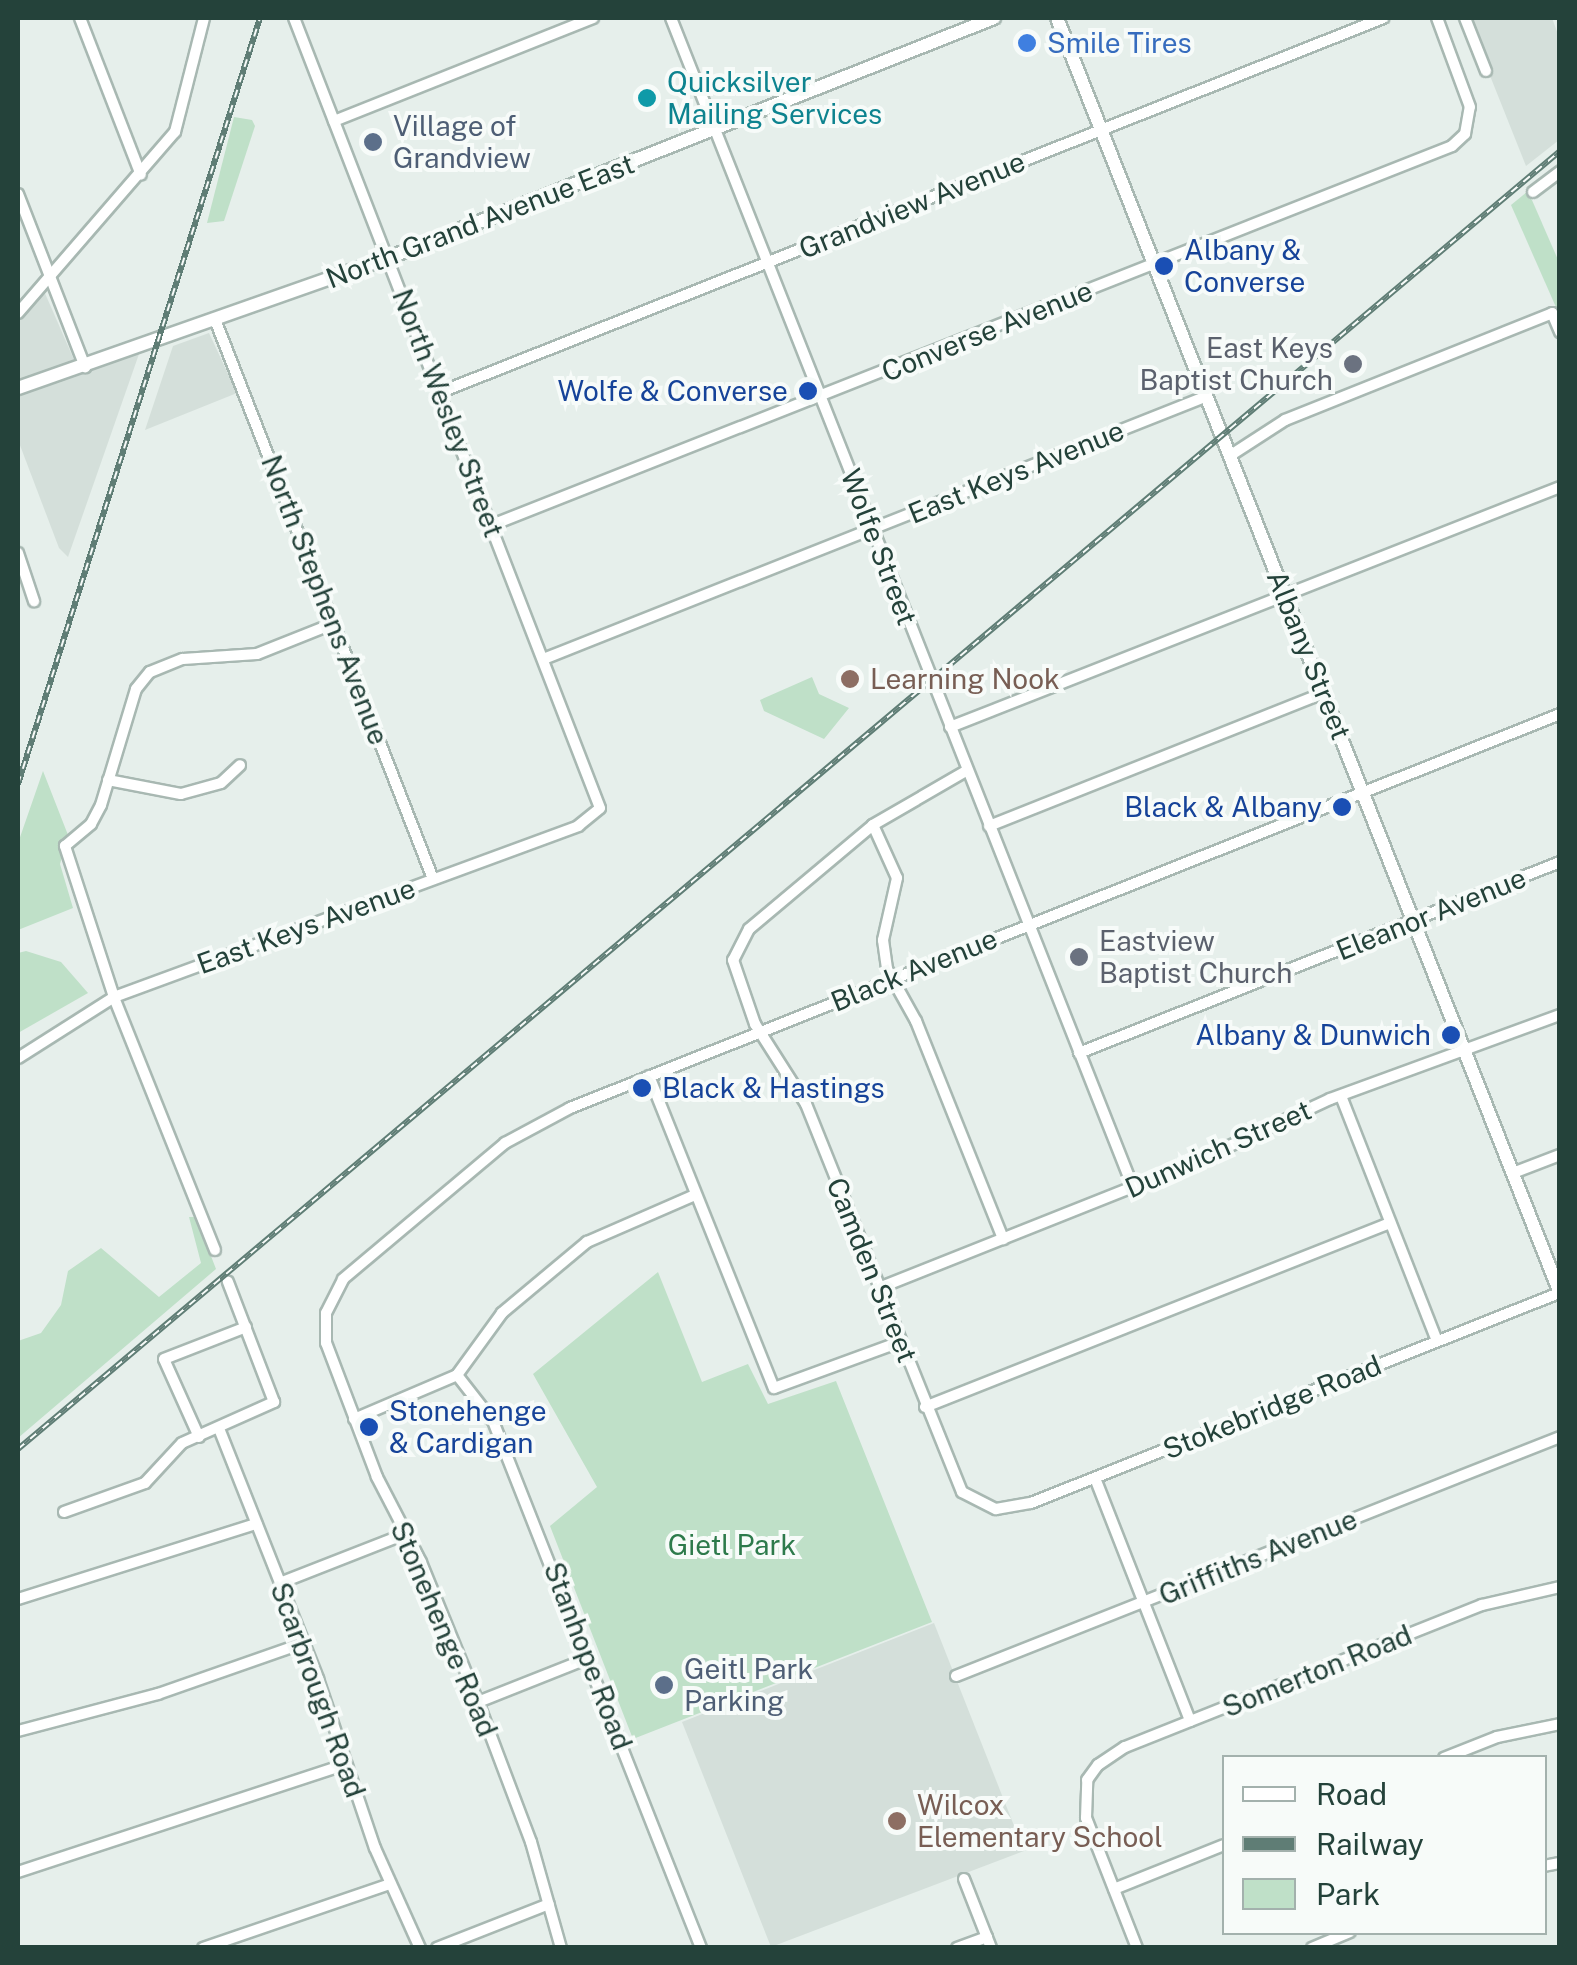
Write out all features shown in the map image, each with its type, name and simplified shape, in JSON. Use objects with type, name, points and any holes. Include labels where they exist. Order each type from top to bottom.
[{"type":"street","points":[[80,18],[141,174]]},
{"type":"street","points":[[18,313],[141,174],[182,117],[204,18]]},
{"type":"street","name":"North Wesley Street","points":[[294,18],[546,658],[600,808]]},
{"type":"street","points":[[334,120],[594,18]]},
{"type":"street","name":"Wolfe Street","points":[[671,18],[1133,1187]]},
{"type":"street","name":"North Grand Avenue East","points":[[18,388],[216,322],[388,258],[994,18]]},
{"type":"street","name":"Albany Street","points":[[1057,18],[1559,1293]]},
{"type":"street","name":"Grandview Avenue","points":[[441,392],[1383,18]]},
{"type":"street","name":"Converse Avenue","points":[[492,525],[1452,146],[1470,122],[1468,97],[1437,18]]},
{"type":"street","points":[[1464,18],[1486,71]]},
{"type":"street","points":[[1533,192],[1560,172]]},
{"type":"street","points":[[18,194],[85,367]]},
{"type":"street","points":[[1231,454],[1285,420],[1552,313],[1560,332]]},
{"type":"street","name":"North Stephens Avenue","points":[[216,322],[433,878]]},
{"type":"street","name":"East Keys Avenue","points":[[546,658],[1208,396]]},
{"type":"street","points":[[950,727],[1560,487]]},
{"type":"street","points":[[18,553],[34,602]]},
{"type":"street","points":[[215,1250],[114,997],[66,846],[92,824],[136,689],[150,672],[182,660],[257,654],[335,624]]},
{"type":"street","points":[[989,826],[1324,693]]},
{"type":"street","name":"Black Avenue","points":[[326,1313],[343,1280],[505,1143],[649,1076],[1560,714]]},
{"type":"street","points":[[108,780],[182,794],[211,788],[240,766]]},
{"type":"street","name":"Camden Street","points":[[966,770],[873,825],[739,940],[735,972],[760,1031],[796,1080],[956,1483],[982,1510]]},
{"type":"street","name":"East Keys Avenue","points":[[18,1058],[114,997],[578,826],[600,808]]},
{"type":"street","points":[[873,825],[896,878],[883,940],[892,979],[916,1021],[1002,1239]]},
{"type":"street","name":"Eleanor Avenue","points":[[1079,1053],[1560,862]]},
{"type":"street","name":"Dunwich Street","points":[[879,1288],[1133,1187],[1463,1047],[1560,1015]]},
{"type":"street","points":[[649,1076],[774,1388],[900,1342]]},
{"type":"street","points":[[1341,1096],[1437,1341]]},
{"type":"street","points":[[1513,1173],[1560,1156]]},
{"type":"street","points":[[354,1419],[456,1375],[502,1313],[566,1258],[608,1231],[696,1195]]},
{"type":"street","points":[[926,1406],[1390,1223]]},
{"type":"street","points":[[64,1512],[145,1482],[173,1449],[274,1402],[228,1282]]},
{"type":"street","name":"Stokebridge Road","points":[[982,1510],[1019,1507],[1559,1293]]},
{"type":"street","name":"Stonehenge Road","points":[[326,1313],[326,1343],[354,1419],[478,1702],[561,1948]]},
{"type":"street","points":[[199,1437],[164,1359],[246,1328]]},
{"type":"street","name":"Stanhope Road","points":[[456,1375],[493,1421],[701,1948]]},
{"type":"street","name":"Scarbrough Road","points":[[220,1430],[304,1643],[390,1884],[420,1948]]},
{"type":"street","name":"Griffiths Avenue","points":[[956,1676],[1560,1437]]},
{"type":"street","points":[[1094,1478],[1190,1722]]},
{"type":"street","points":[[18,1599],[256,1524]]},
{"type":"street","points":[[280,1583],[406,1534]]},
{"type":"street","name":"Somerton Road","points":[[1114,1888],[1086,1818],[1084,1778],[1116,1751],[1482,1605],[1560,1586]]},
{"type":"street","points":[[18,1731],[158,1694],[304,1643]]},
{"type":"street","points":[[478,1702],[589,1658]]},
{"type":"street","points":[[1452,1755],[1497,1737],[1560,1724]]},
{"type":"street","points":[[18,1872],[346,1764]]},
{"type":"street","points":[[1132,1946],[1114,1888],[1222,1846]]},
{"type":"street","points":[[957,1948],[989,1942],[964,1879]]},
{"type":"street","points":[[202,1948],[390,1884]]},
{"type":"street","points":[[438,1948],[549,1904]]},
{"type":"street","points":[[1312,1948],[1343,1935]]},
{"type":"shaded area","points":[[1467,18],[1552,18],[1559,37],[1559,140],[1526,166]]},
{"type":"shaded area","points":[[44,291],[75,362],[18,382],[18,321]]},
{"type":"shaded area","points":[[209,333],[237,393],[145,430],[173,346]]},
{"type":"shaded area","points":[[139,354],[68,557],[59,548],[18,440],[18,393]]},
{"type":"shaded area","points":[[934,1623],[1024,1851],[771,1947],[682,1722]]},
{"type":"green space","points":[[234,117],[252,120],[255,126],[224,221],[207,223]]},
{"type":"green space","points":[[1528,191],[1559,262],[1559,314],[1511,205]]},
{"type":"green space","points":[[812,677],[819,694],[849,708],[824,739],[764,711],[760,700]]},
{"type":"green space","points":[[43,771],[68,835],[60,864],[73,908],[18,930],[18,843]]},
{"type":"green space","points":[[26,951],[61,962],[88,993],[18,1033],[18,953]]},
{"type":"green space","points":[[189,1217],[196,1217],[216,1269],[18,1438],[18,1341],[41,1333],[61,1305],[68,1271],[101,1248],[159,1297],[201,1263]]},
{"type":"green space","name":"Gietl Park","points":[[658,1272],[702,1382],[748,1364],[768,1404],[836,1381],[932,1622],[633,1739],[550,1526],[597,1487],[533,1374]]},
{"type":"railway","points":[[18,784],[260,18]]},
{"type":"railway","points":[[18,1449],[1560,151]]},
{"type":"place","name":"Smile Tires","points":[[1027,43]]},
{"type":"place","name":"Quicksilver Mailing Services","points":[[647,98]]},
{"type":"place","name":"Village of Grandview","points":[[373,142]]},
{"type":"place","name":"Albany & Converse","points":[[1164,266]]},
{"type":"place","name":"East Keys Baptist Church","points":[[1353,364]]},
{"type":"place","name":"Wolfe & Converse","points":[[808,391]]},
{"type":"place","name":"Learning Nook","points":[[850,679]]},
{"type":"place","name":"Black & Albany","points":[[1342,807]]},
{"type":"place","name":"Eastview Baptist Church","points":[[1079,957]]},
{"type":"place","name":"Albany & Dunwich","points":[[1451,1035]]},
{"type":"place","name":"Black & Hastings","points":[[642,1088]]},
{"type":"place","name":"Stonehenge & Cardigan","points":[[369,1427]]},
{"type":"place","name":"Geitl Park Parking","points":[[664,1685]]},
{"type":"place","name":"Wilcox Elementary School","points":[[897,1821]]}]
